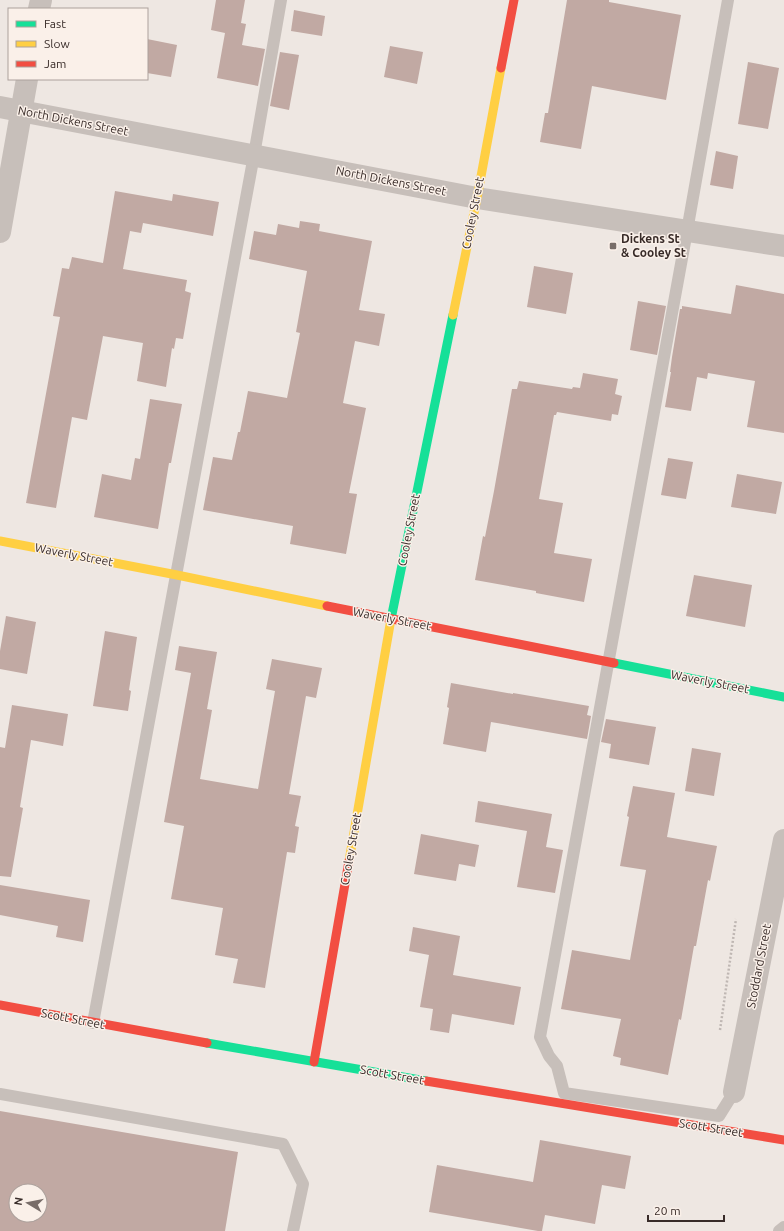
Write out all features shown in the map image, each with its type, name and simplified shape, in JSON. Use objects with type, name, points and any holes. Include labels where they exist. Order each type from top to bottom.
[{"type":"street","name":"Cooley Street","points":[[314,1062],[391,619],[477,198],[514,0]]},
{"type":"street","points":[[0,232],[27,80]]},
{"type":"street","name":"North Dickens Street","points":[[0,107],[477,198],[784,246]]},
{"type":"street","name":"Waverly Street","points":[[0,541],[784,697]]},
{"type":"street","name":"Stoddard Street","points":[[734,1092],[784,840]]},
{"type":"street","name":"Scott Street","points":[[0,1005],[314,1062],[784,1140]]},
{"type":"lane","points":[[93,1023],[177,575],[281,0]]},
{"type":"lane","points":[[728,0],[540,1037],[549,1056],[557,1066],[564,1093],[719,1116],[734,1092]]},
{"type":"lane","points":[[0,1094],[282,1144],[302,1184],[293,1231]]},
{"type":"lane","points":[[779,1231],[784,1228]]},
{"type":"path","points":[[719,1035],[736,919]]},
{"type":"building","points":[[216,0],[245,0],[241,23],[246,24],[242,45],[265,49],[258,86],[217,78],[225,33],[211,30]]},
{"type":"building","points":[[567,0],[609,0],[609,2],[681,15],[666,100],[592,86],[581,149],[540,142],[545,113],[548,113]]},
{"type":"building","points":[[294,10],[325,16],[322,36],[291,31]]},
{"type":"building","points":[[148,39],[177,45],[171,77],[148,73]]},
{"type":"building","points":[[390,46],[423,52],[417,84],[384,77]]},
{"type":"building","points":[[280,52],[299,55],[289,110],[270,106]]},
{"type":"building","points":[[748,62],[779,68],[768,129],[738,124]]},
{"type":"building","points":[[716,151],[738,156],[733,189],[710,185]]},
{"type":"building","points":[[115,191],[172,201],[173,194],[219,202],[213,236],[143,223],[141,233],[130,231],[123,269],[187,280],[185,291],[191,293],[183,339],[176,338],[174,349],[172,348],[166,387],[137,381],[143,343],[103,336],[87,420],[72,417],[56,508],[26,503],[60,317],[53,316],[62,268],[69,269],[72,257],[103,263]]},
{"type":"building","points":[[300,221],[320,224],[319,231],[372,241],[359,310],[385,314],[379,346],[355,341],[343,403],[366,408],[349,493],[357,494],[346,554],[290,544],[293,526],[203,510],[213,457],[232,460],[238,432],[240,432],[248,391],[287,398],[300,333],[296,332],[307,271],[249,259],[254,231],[276,235],[278,224],[299,228]]},
{"type":"building","points":[[534,266],[573,273],[566,314],[527,307]]},
{"type":"building","points":[[736,285],[784,294],[784,433],[747,427],[755,381],[708,373],[707,379],[697,377],[691,411],[665,407],[680,309],[682,309],[682,306],[731,314]]},
{"type":"building","points":[[638,301],[666,306],[657,355],[630,350]]},
{"type":"building","points":[[583,373],[618,379],[615,394],[622,396],[618,415],[612,414],[611,421],[557,412],[556,415],[554,415],[539,499],[563,503],[554,553],[592,559],[584,602],[536,593],[536,591],[475,580],[483,536],[485,537],[494,491],[512,389],[517,389],[519,381],[572,389],[573,387],[580,388]]},
{"type":"building","points":[[150,399],[182,404],[171,463],[169,463],[158,529],[94,517],[102,474],[131,480],[135,458],[140,459]]},
{"type":"building","points":[[668,458],[693,462],[686,499],[661,495]]},
{"type":"building","points":[[737,474],[782,482],[776,514],[731,507]]},
{"type":"building","points":[[694,575],[752,585],[745,627],[686,616]]},
{"type":"building","points":[[6,616],[36,622],[27,674],[0,669],[0,651]]},
{"type":"building","points":[[105,631],[137,637],[129,690],[131,691],[128,711],[93,706]]},
{"type":"building","points":[[179,646],[217,652],[207,709],[212,710],[200,779],[258,789],[275,691],[266,689],[272,659],[322,668],[316,698],[306,696],[289,794],[301,796],[295,826],[299,827],[295,853],[287,852],[265,988],[233,983],[238,959],[215,955],[223,908],[171,899],[184,826],[164,822],[191,673],[175,670]]},
{"type":"building","points":[[451,683],[589,706],[587,715],[591,716],[587,739],[491,722],[486,752],[443,744],[449,708],[447,707]]},
{"type":"building","points":[[12,705],[68,714],[63,746],[31,740],[20,807],[23,808],[11,877],[0,876],[0,747],[5,748]]},
{"type":"building","points":[[606,719],[656,727],[649,765],[609,758],[611,744],[601,742]]},
{"type":"building","points":[[692,748],[721,753],[714,796],[685,791]]},
{"type":"building","points":[[633,786],[675,793],[667,837],[717,846],[710,881],[708,880],[696,946],[694,946],[681,1020],[679,1019],[668,1075],[620,1065],[621,1058],[613,1056],[621,1019],[561,1009],[572,950],[630,960],[646,870],[620,866]]},
{"type":"building","points":[[478,801],[552,814],[546,847],[563,850],[555,893],[517,887],[527,831],[475,822]]},
{"type":"building","points":[[421,834],[479,845],[475,867],[459,864],[456,881],[414,874]]},
{"type":"building","points":[[0,885],[90,900],[83,942],[56,937],[58,926],[0,915]]},
{"type":"building","points":[[413,927],[460,936],[453,975],[521,987],[514,1025],[452,1014],[449,1033],[430,1030],[433,1009],[420,1007],[429,955],[409,951]]},
{"type":"building","points":[[0,1111],[238,1152],[225,1231],[0,1231]]},
{"type":"building","points":[[540,1140],[631,1156],[625,1189],[602,1185],[595,1224],[545,1215],[542,1231],[538,1231],[429,1212],[437,1165],[533,1182]]},
{"type":"traffic: fast","points":[[391,619],[453,315]]},
{"type":"traffic: fast","points":[[614,663],[784,697]]},
{"type":"traffic: fast","points":[[207,1043],[426,1081]]},
{"type":"traffic: slow","points":[[453,315],[477,198],[501,68]]},
{"type":"traffic: slow","points":[[0,541],[327,606]]},
{"type":"traffic: slow","points":[[349,861],[391,619]]},
{"type":"traffic: jam","points":[[501,68],[514,0]]},
{"type":"traffic: jam","points":[[327,606],[614,663]]},
{"type":"traffic: jam","points":[[314,1062],[349,861]]},
{"type":"traffic: jam","points":[[0,1005],[207,1043]]},
{"type":"traffic: jam","points":[[426,1081],[784,1140]]},
{"type":"place","name":"Dickens St & Cooley St","points":[[613,246]]}]
